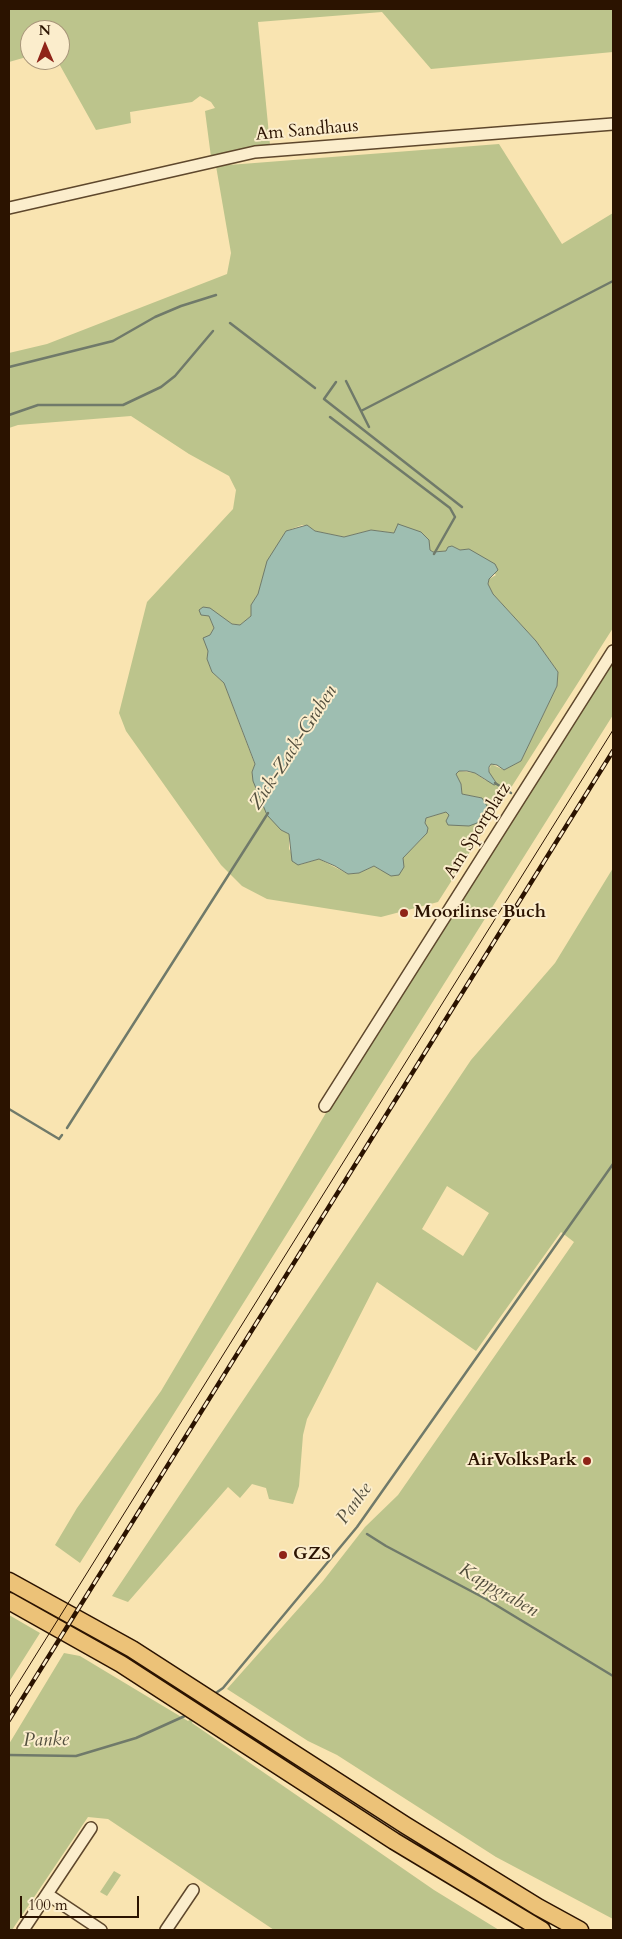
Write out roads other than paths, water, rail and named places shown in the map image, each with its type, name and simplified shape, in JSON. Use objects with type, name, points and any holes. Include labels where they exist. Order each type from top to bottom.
[{"type":"highway","points":[[9,1581],[102,1631],[210,1698],[405,1825],[538,1908],[580,1930]]},
{"type":"highway","points":[[9,1601],[121,1664],[394,1841],[542,1930]]},
{"type":"street","name":"Am Sandhaus","points":[[9,208],[255,152],[613,124]]},
{"type":"street","name":"Am Sportplatz","points":[[324,1106],[613,651]]},
{"type":"street","points":[[23,1930],[91,1828]]},
{"type":"street","points":[[166,1930],[193,1890]]},
{"type":"street","points":[[47,1894],[101,1930]]},
{"type":"water","name":"Moorlinse Buch","points":[[398,524],[421,532],[429,540],[430,550],[433,552],[446,551],[448,547],[452,546],[460,550],[469,549],[495,564],[498,570],[489,579],[488,584],[493,594],[536,641],[558,672],[557,686],[521,761],[504,770],[497,765],[491,764],[489,767],[489,772],[497,784],[494,785],[475,773],[467,771],[459,771],[456,774],[461,784],[462,794],[482,798],[487,806],[486,813],[477,823],[469,826],[448,825],[446,821],[449,815],[446,812],[426,818],[427,833],[403,858],[404,867],[399,875],[391,876],[374,866],[359,873],[348,874],[319,859],[298,865],[292,861],[289,834],[281,830],[267,815],[253,781],[252,772],[255,764],[224,683],[212,672],[207,659],[208,651],[203,638],[210,635],[214,628],[209,616],[201,615],[199,610],[203,607],[210,608],[232,624],[240,625],[251,616],[251,605],[258,594],[267,561],[286,531],[307,525],[315,531],[344,537],[371,530],[394,533]]},
{"type":"waterway","points":[[346,381],[361,411],[613,281]]},
{"type":"waterway","points":[[9,367],[113,341],[155,317],[181,306],[216,295]]},
{"type":"waterway","points":[[230,323],[315,388]]},
{"type":"waterway","points":[[9,415],[38,405],[123,405],[161,387],[175,376],[213,331]]},
{"type":"waterway","points":[[336,382],[324,399],[462,507]]},
{"type":"waterway","points":[[361,411],[369,427]]},
{"type":"waterway","name":"Zick-Zack-Graben","points":[[330,417],[450,508],[455,517],[434,554]]},
{"type":"waterway","points":[[495,783],[511,793]]},
{"type":"waterway","name":"Zick-Zack-Graben","points":[[67,1128],[268,813]]},
{"type":"waterway","name":"Zick-Zack-Graben","points":[[9,1109],[59,1139],[62,1135]]},
{"type":"waterway","name":"Panke","points":[[213,1695],[223,1688],[357,1527],[613,1164]]},
{"type":"waterway","name":"Kappgraben","points":[[367,1534],[486,1599],[613,1676]]},
{"type":"waterway","name":"Panke","points":[[9,1755],[76,1756],[136,1738],[187,1715]]},
{"type":"tram line","points":[[9,1698],[613,730]]},
{"type":"railway","points":[[9,1720],[613,751]]},
{"type":"place","name":"Moorlinse Buch","points":[[404,913]]},
{"type":"place","name":"AirVolksPark","points":[[587,1461]]},
{"type":"place","name":"GZS","points":[[283,1555]]}]
